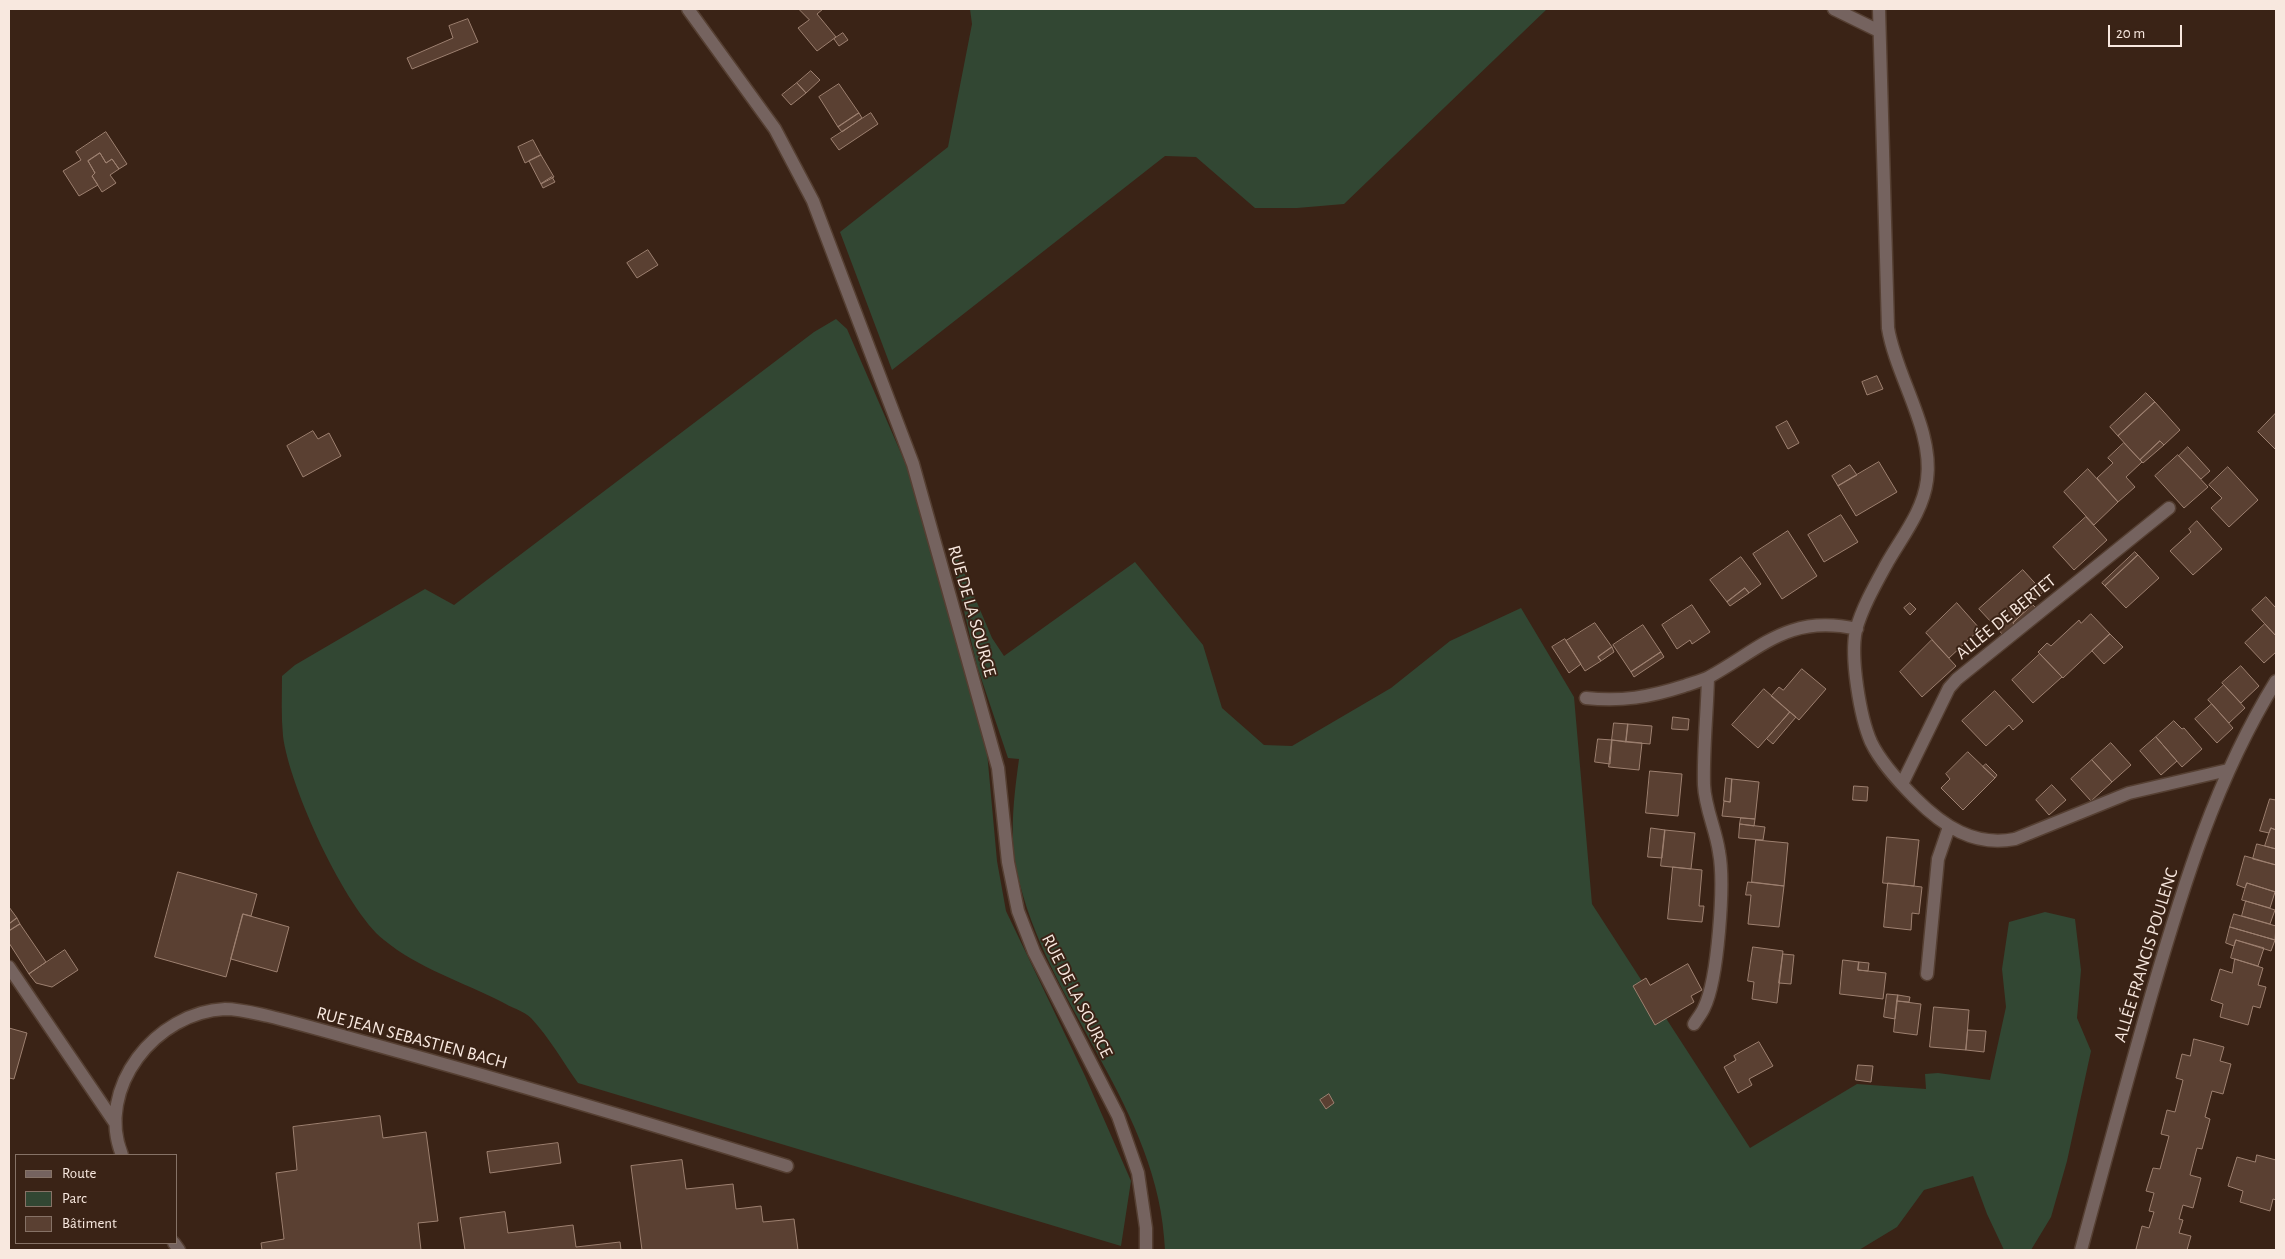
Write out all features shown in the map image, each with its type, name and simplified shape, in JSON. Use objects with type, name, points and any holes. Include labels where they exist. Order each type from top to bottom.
[{"type":"street","name":"RUE DE LA SOURCE","points":[[688,9],[775,129],[813,201],[913,464],[998,768],[1008,862],[1018,911],[1034,952],[1118,1116],[1138,1173],[1146,1228],[1146,1250]]},
{"type":"street","points":[[1834,9],[1879,31]]},
{"type":"street","points":[[1879,9],[1888,328],[1891,347],[1914,410],[1928,461],[1927,481],[1921,502],[1870,598],[1857,629],[1854,648],[1856,672],[1871,742],[1902,784],[1949,827],[1981,840],[2000,842],[2030,834],[2129,793],[2228,770]]},
{"type":"street","name":"ALLÉE DE BERTET","points":[[1902,784],[1950,688],[1957,679],[2169,508]]},
{"type":"street","points":[[1586,698],[1635,699],[1708,678],[1780,634],[1800,627],[1836,625],[1857,629]]},
{"type":"street","points":[[1694,1024],[1705,1007],[1710,989],[1719,925],[1721,869],[1716,836],[1708,810],[1704,786],[1708,678]]},
{"type":"street","name":"ALLÉE FRANCIS POULENC","points":[[2081,1250],[2169,934],[2193,860],[2228,770],[2276,681]]},
{"type":"street","points":[[1927,974],[1938,859],[1949,827]]},
{"type":"street","points":[[9,967],[115,1123]]},
{"type":"street","name":"RUE JEAN SEBASTIEN BACH","points":[[122,1154],[115,1123],[118,1100],[128,1075],[150,1042],[170,1026],[190,1016],[226,1009],[280,1019],[568,1098],[787,1166]]},
{"type":"green space","points":[[970,9],[1547,9],[1344,204],[1297,208],[1255,208],[1196,157],[1165,156],[892,370],[840,232],[948,147],[972,24]]},
{"type":"green space","points":[[836,319],[847,329],[907,467],[986,741],[997,861],[1006,911],[1085,1076],[1131,1181],[1121,1246],[578,1083],[544,1033],[531,1018],[521,1011],[411,959],[384,940],[369,924],[336,875],[321,845],[307,814],[287,758],[282,728],[282,676],[295,665],[425,589],[454,605],[814,332]]},
{"type":"green space","points":[[953,546],[992,638],[1004,656],[1135,562],[1203,645],[1222,708],[1264,745],[1292,746],[1391,688],[1450,641],[1521,608],[1574,697],[1592,904],[1750,1148],[1857,1084],[1926,1089],[1925,1074],[1938,1073],[1990,1080],[2006,1007],[2002,969],[2009,922],[2045,912],[2075,919],[2081,970],[2077,1018],[2091,1051],[2067,1161],[2051,1217],[2031,1250],[2004,1250],[1987,1214],[1973,1176],[1924,1190],[1897,1227],[1859,1250],[1165,1250],[1158,1199],[1144,1150],[1124,1104],[1052,968],[1031,921],[1017,872],[1013,844],[1014,801],[1019,759],[1008,758],[977,666],[953,564]]},
{"type":"building","points":[[799,9],[823,9],[817,14],[836,37],[817,51],[798,28],[809,20]]},
{"type":"building","points":[[468,19],[478,42],[412,69],[407,58],[453,38],[449,26]]},
{"type":"building","points":[[843,33],[848,40],[839,46],[834,39]]},
{"type":"building","points":[[811,71],[820,80],[806,93],[797,83]]},
{"type":"building","points":[[797,83],[806,93],[791,105],[782,95]]},
{"type":"building","points":[[839,84],[859,113],[838,127],[819,97]]},
{"type":"building","points":[[859,113],[862,118],[842,132],[838,127]]},
{"type":"building","points":[[871,113],[878,124],[839,150],[831,139]]},
{"type":"building","points":[[106,132],[127,164],[119,169],[112,159],[106,163],[100,153],[88,161],[95,173],[92,176],[98,185],[79,196],[63,171],[81,160],[76,152]]},
{"type":"building","points":[[533,140],[541,155],[525,163],[518,147]]},
{"type":"building","points":[[100,153],[106,163],[112,159],[119,169],[110,175],[116,183],[102,192],[92,176],[95,173],[88,161]]},
{"type":"building","points":[[541,155],[554,177],[541,184],[529,161]]},
{"type":"building","points":[[552,177],[555,182],[543,188],[541,184]]},
{"type":"building","points":[[648,250],[658,265],[637,278],[627,263]]},
{"type":"building","points":[[1877,376],[1883,389],[1867,395],[1862,382]]},
{"type":"building","points":[[2146,393],[2155,402],[2118,436],[2110,427]]},
{"type":"building","points":[[2155,402],[2180,430],[2164,445],[2160,441],[2140,460],[2118,436]]},
{"type":"building","points":[[2276,413],[2276,450],[2258,432]]},
{"type":"building","points":[[1787,421],[1799,443],[1788,449],[1776,427]]},
{"type":"building","points":[[313,431],[318,439],[329,433],[341,456],[303,477],[287,446]]},
{"type":"building","points":[[2160,441],[2164,445],[2143,463],[2140,460]]},
{"type":"building","points":[[2124,443],[2142,462],[2126,477],[2135,487],[2118,502],[2097,478],[2113,463],[2108,458]]},
{"type":"building","points":[[2188,447],[2210,471],[2201,479],[2179,456]]},
{"type":"building","points":[[2178,455],[2208,487],[2184,508],[2155,476]]},
{"type":"building","points":[[1879,462],[1897,492],[1856,516],[1838,486]]},
{"type":"building","points":[[1850,465],[1857,475],[1838,486],[1832,476]]},
{"type":"building","points":[[2228,467],[2258,500],[2229,527],[2211,508],[2222,498],[2209,485]]},
{"type":"building","points":[[2088,469],[2118,502],[2094,525],[2064,492]]},
{"type":"building","points":[[1841,515],[1858,542],[1824,562],[1808,535]]},
{"type":"building","points":[[2086,517],[2107,540],[2074,570],[2053,547]]},
{"type":"building","points":[[2197,521],[2222,549],[2193,575],[2170,551],[2191,532],[2189,529]]},
{"type":"building","points":[[1788,531],[1817,576],[1782,599],[1753,554]]},
{"type":"building","points":[[2135,552],[2138,555],[2105,586],[2102,583]]},
{"type":"building","points":[[2138,555],[2159,578],[2126,608],[2105,586]]},
{"type":"building","points":[[1741,557],[1761,584],[1749,593],[1745,588],[1727,602],[1710,580]]},
{"type":"building","points":[[2023,570],[2043,592],[2013,623],[2016,626],[2004,636],[1979,609]]},
{"type":"building","points":[[1745,588],[1749,593],[1730,606],[1727,602]]},
{"type":"building","points":[[2266,597],[2276,606],[2276,636],[2252,610]]},
{"type":"building","points":[[1910,603],[1916,609],[1910,615],[1904,608]]},
{"type":"building","points":[[1957,603],[1980,629],[1949,658],[1926,633]]},
{"type":"building","points":[[1692,605],[1710,632],[1692,644],[1690,640],[1677,649],[1662,625]]},
{"type":"building","points":[[2033,605],[2036,608],[2016,626],[2013,623]]},
{"type":"building","points":[[2091,614],[2110,634],[2063,678],[2038,652],[2047,643],[2051,646],[2079,620],[2081,623]]},
{"type":"building","points":[[1595,623],[1612,647],[1598,657],[1601,661],[1585,671],[1566,641]]},
{"type":"building","points":[[2265,624],[2276,636],[2276,652],[2264,663],[2245,643]]},
{"type":"building","points":[[1643,625],[1661,652],[1631,672],[1613,645]]},
{"type":"building","points":[[2110,634],[2123,647],[2104,664],[2092,651]]},
{"type":"building","points":[[1565,639],[1581,664],[1569,673],[1552,647]]},
{"type":"building","points":[[1932,640],[1956,666],[1922,697],[1900,672]]},
{"type":"building","points":[[1612,647],[1614,652],[1601,661],[1598,657]]},
{"type":"building","points":[[1661,652],[1664,657],[1634,677],[1631,672]]},
{"type":"building","points":[[2040,654],[2062,677],[2033,703],[2012,680]]},
{"type":"building","points":[[2241,666],[2259,686],[2241,703],[2222,683]]},
{"type":"building","points":[[1802,669],[1826,689],[1799,720],[1771,696],[1779,687],[1783,690]]},
{"type":"building","points":[[2224,685],[2245,708],[2229,723],[2208,700]]},
{"type":"building","points":[[1764,689],[1790,712],[1758,748],[1732,725]]},
{"type":"building","points":[[1995,691],[2023,721],[2013,730],[2009,725],[1986,746],[1962,721]]},
{"type":"building","points":[[2212,704],[2233,728],[2217,743],[2195,719]]},
{"type":"building","points":[[1790,712],[1796,717],[1773,744],[1767,739]]},
{"type":"building","points":[[1673,717],[1689,719],[1688,730],[1672,729]]},
{"type":"building","points":[[2174,721],[2182,729],[2184,728],[2202,749],[2182,767],[2156,737]]},
{"type":"building","points":[[1614,723],[1628,724],[1626,742],[1612,740]]},
{"type":"building","points":[[1628,724],[1652,726],[1650,744],[1626,742]]},
{"type":"building","points":[[2156,737],[2177,761],[2161,775],[2140,751]]},
{"type":"building","points":[[1598,739],[1612,740],[1610,764],[1595,762]]},
{"type":"building","points":[[1612,740],[1642,743],[1639,770],[1609,767]]},
{"type":"building","points":[[2111,743],[2131,765],[2112,782],[2092,760]]},
{"type":"building","points":[[1968,752],[1995,778],[1963,810],[1941,788],[1950,779],[1946,774]]},
{"type":"building","points":[[2092,760],[2112,782],[2091,801],[2071,779]]},
{"type":"building","points":[[1986,764],[1997,775],[1995,778],[1983,767]]},
{"type":"building","points":[[1650,771],[1682,774],[1678,816],[1646,813]]},
{"type":"building","points":[[1726,778],[1732,779],[1730,802],[1724,801]]},
{"type":"building","points":[[1732,779],[1759,782],[1755,819],[1722,816],[1724,801],[1730,802]]},
{"type":"building","points":[[2052,785],[2066,800],[2049,815],[2036,800]]},
{"type":"building","points":[[1854,786],[1868,787],[1867,801],[1853,800]]},
{"type":"building","points":[[2270,799],[2276,800],[2276,830],[2271,828],[2269,833],[2260,831]]},
{"type":"building","points":[[1741,818],[1755,819],[1754,826],[1740,824]]},
{"type":"building","points":[[1740,824],[1765,827],[1763,840],[1739,838]]},
{"type":"building","points":[[1651,828],[1665,830],[1662,858],[1648,857]]},
{"type":"building","points":[[2271,828],[2276,830],[2276,849],[2265,846]]},
{"type":"building","points":[[1665,830],[1695,833],[1691,869],[1661,866]]},
{"type":"building","points":[[1887,837],[1919,840],[1914,886],[1883,883]]},
{"type":"building","points":[[1756,840],[1788,843],[1784,886],[1752,882]]},
{"type":"building","points":[[2257,844],[2276,849],[2276,865],[2253,859]]},
{"type":"building","points":[[2245,856],[2276,865],[2276,892],[2247,883],[2245,888],[2237,885]]},
{"type":"building","points":[[1673,867],[1702,870],[1699,906],[1704,906],[1702,922],[1668,919]]},
{"type":"building","points":[[178,872],[257,894],[251,916],[243,914],[226,977],[155,957]]},
{"type":"building","points":[[1748,882],[1784,886],[1779,927],[1748,924],[1751,895],[1746,895]]},
{"type":"building","points":[[1888,883],[1922,887],[1919,914],[1912,913],[1911,930],[1884,927]]},
{"type":"building","points":[[2247,883],[2275,892],[2270,908],[2242,900]]},
{"type":"building","points":[[2246,901],[2275,910],[2270,924],[2242,916]]},
{"type":"building","points":[[9,907],[17,918],[9,924]]},
{"type":"building","points":[[243,914],[289,927],[277,972],[231,959]]},
{"type":"building","points":[[2234,914],[2276,926],[2275,940],[2230,927]]},
{"type":"building","points":[[17,918],[20,924],[9,931],[9,924]]},
{"type":"building","points":[[20,924],[46,962],[29,974],[9,943],[9,931]]},
{"type":"building","points":[[2230,927],[2275,940],[2271,951],[2236,940],[2234,946],[2226,943]]},
{"type":"building","points":[[2236,940],[2264,948],[2258,966],[2231,958]]},
{"type":"building","points":[[1753,947],[1783,951],[1777,1003],[1752,999],[1754,982],[1748,981]]},
{"type":"building","points":[[65,950],[78,970],[52,987],[36,983],[29,974]]},
{"type":"building","points":[[1783,954],[1794,955],[1791,984],[1779,983]]},
{"type":"building","points":[[2235,959],[2263,968],[2258,985],[2266,987],[2260,1008],[2253,1006],[2248,1025],[2220,1017],[2223,1004],[2211,1000],[2220,969],[2232,973]]},
{"type":"building","points":[[1843,960],[1859,962],[1858,970],[1886,973],[1883,999],[1840,994]]},
{"type":"building","points":[[1859,962],[1869,963],[1868,971],[1858,970]]},
{"type":"building","points":[[1688,964],[1702,990],[1691,996],[1694,1002],[1655,1025],[1633,986],[1646,978],[1650,985]]},
{"type":"building","points":[[1887,994],[1898,995],[1895,1019],[1884,1017]]},
{"type":"building","points":[[1898,995],[1910,997],[1909,1002],[1897,1001]]},
{"type":"building","points":[[1897,1001],[1921,1004],[1917,1035],[1894,1032]]},
{"type":"building","points":[[1934,1007],[1969,1010],[1966,1050],[1930,1047]]},
{"type":"building","points":[[9,1028],[27,1033],[14,1079],[9,1078]]},
{"type":"building","points":[[1968,1030],[1986,1031],[1984,1052],[1966,1050]]},
{"type":"building","points":[[2194,1039],[2224,1047],[2220,1061],[2231,1064],[2223,1094],[2212,1091],[2205,1117],[2210,1119],[2202,1149],[2197,1148],[2190,1175],[2201,1178],[2193,1208],[2183,1205],[2179,1219],[2183,1220],[2179,1233],[2191,1236],[2187,1250],[2139,1250],[2136,1249],[2142,1226],[2149,1228],[2154,1212],[2149,1211],[2154,1193],[2146,1191],[2153,1168],[2160,1169],[2169,1136],[2161,1134],[2167,1110],[2175,1112],[2183,1080],[2176,1078],[2182,1054],[2190,1056]]},
{"type":"building","points":[[1759,1042],[1773,1066],[1749,1079],[1752,1085],[1738,1093],[1724,1067],[1736,1060],[1734,1056]]},
{"type":"building","points":[[1858,1065],[1873,1066],[1871,1082],[1856,1080]]},
{"type":"building","points":[[1329,1094],[1334,1103],[1326,1109],[1320,1100]]},
{"type":"building","points":[[380,1116],[383,1138],[426,1132],[438,1221],[418,1223],[421,1250],[262,1250],[261,1243],[284,1239],[276,1173],[297,1170],[293,1127]]},
{"type":"building","points":[[558,1143],[561,1163],[490,1173],[487,1152]]},
{"type":"building","points":[[2257,1155],[2276,1160],[2276,1200],[2273,1199],[2270,1211],[2240,1202],[2243,1191],[2228,1186],[2237,1157],[2255,1162]]},
{"type":"building","points":[[682,1160],[686,1189],[733,1184],[736,1209],[761,1206],[763,1222],[794,1219],[798,1250],[642,1250],[631,1166]]},
{"type":"building","points":[[505,1212],[508,1233],[573,1225],[576,1247],[620,1242],[621,1250],[465,1250],[460,1218]]}]
